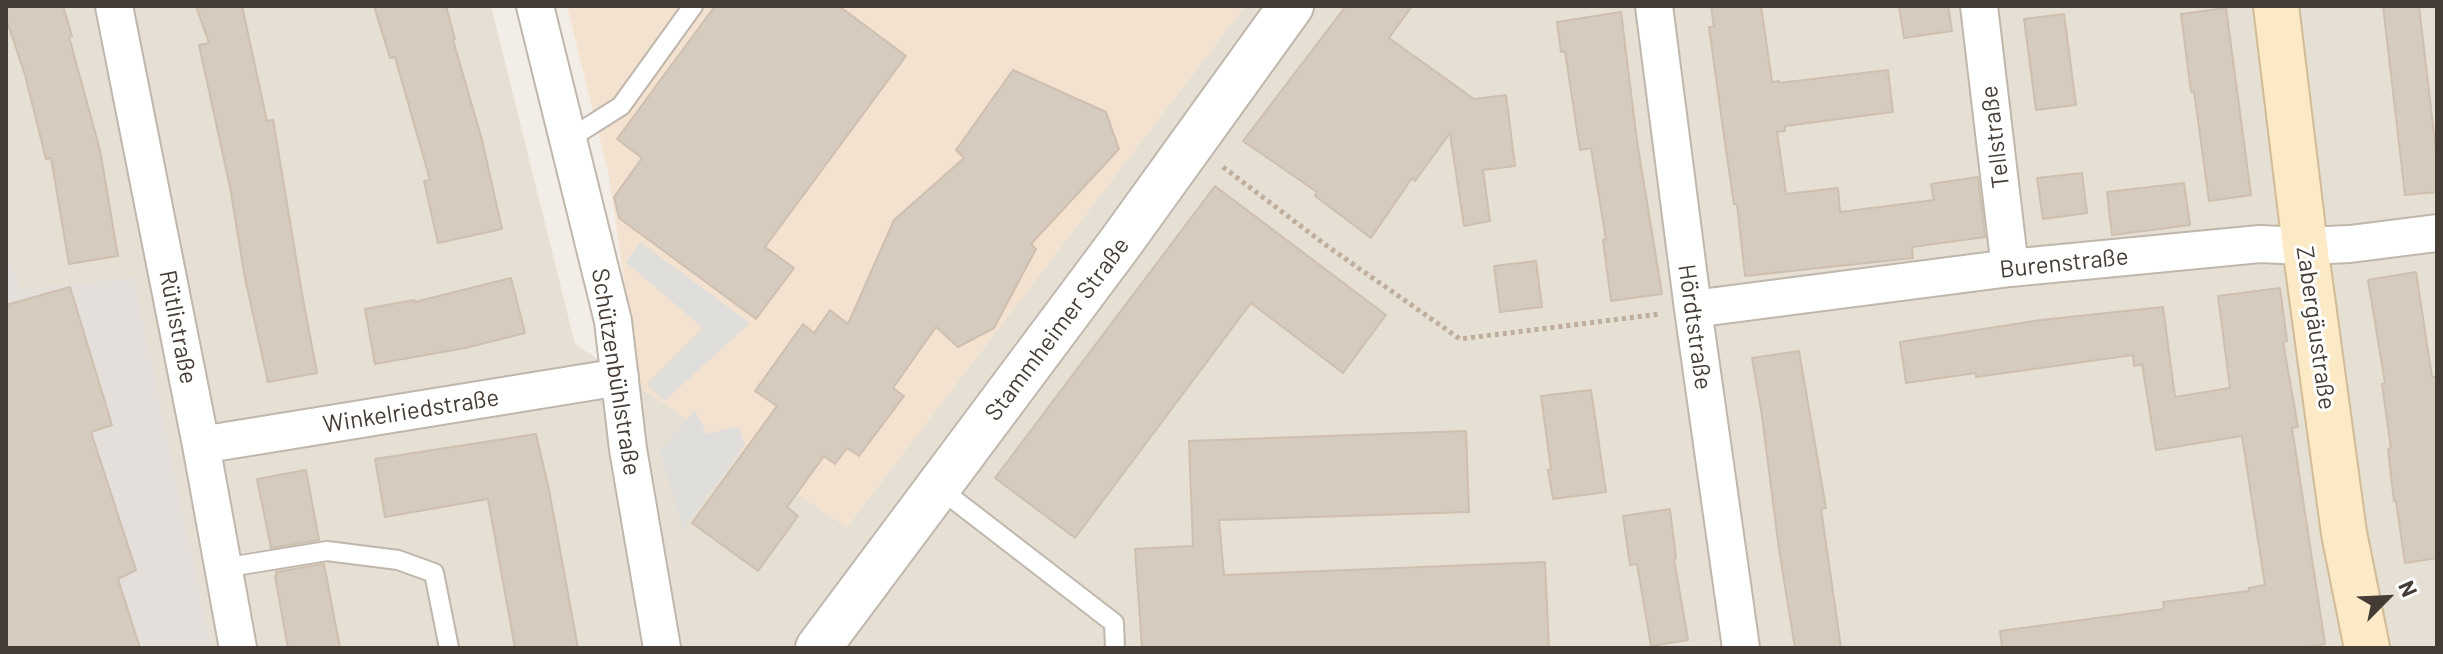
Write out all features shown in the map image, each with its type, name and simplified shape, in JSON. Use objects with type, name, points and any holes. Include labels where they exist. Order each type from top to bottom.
[{"type":"main road","name":"Zabergäustraße","points":[[2276,6],[2344,533],[2367,648]]},
{"type":"street","name":"Rütlistraße","points":[[114,6],[238,648]]},
{"type":"street","name":"Schützenbühlstraße","points":[[535,6],[613,321],[628,449],[662,648]]},
{"type":"street","name":"Stammheimer Straße","points":[[818,648],[1193,145],[1291,6]]},
{"type":"street","name":"Hördtstraße","points":[[1654,6],[1741,648]]},
{"type":"street","name":"Tellstraße","points":[[1979,6],[2010,268]]},
{"type":"street","name":"Burenstraße","points":[[1693,309],[2010,268],[2260,244],[2350,244],[2437,233]]},
{"type":"street","name":"Winkelriedstraße","points":[[201,445],[620,377]]},
{"type":"lane","points":[[569,139],[621,106],[693,6]]},
{"type":"lane","points":[[939,488],[1114,623],[1115,648]]},
{"type":"lane","points":[[223,568],[327,551],[398,560],[434,573],[449,648]]},
{"type":"path","points":[[1193,145],[1327,246],[1460,339],[1693,309]]},
{"type":"shaded area","points":[[6,6],[491,6],[575,344],[847,527],[1245,6],[2437,6],[2437,648],[211,648],[134,278],[21,290],[6,249]]},
{"type":"shaded area","points":[[567,6],[1245,6],[847,527],[640,388],[608,171]]},
{"type":"shaded area","points":[[640,242],[750,323],[664,401],[647,384],[703,328],[626,262]]},
{"type":"shaded area","points":[[6,249],[21,290],[134,278],[211,648],[6,648]]},
{"type":"shaded area","points":[[695,410],[707,434],[738,426],[745,444],[683,529],[660,451]]},
{"type":"building","points":[[6,6],[63,6],[100,150],[118,256],[69,264],[51,158],[46,159],[25,75],[6,18]]},
{"type":"building","points":[[196,6],[242,6],[267,121],[273,120],[317,373],[268,382],[199,45],[209,43]]},
{"type":"building","points":[[374,6],[446,6],[502,229],[438,243],[424,181],[430,180],[395,57],[390,58]]},
{"type":"building","points":[[715,6],[839,6],[906,56],[765,247],[794,268],[756,319],[619,218],[614,197],[642,158],[617,139]]},
{"type":"building","points":[[1346,6],[1412,6],[1389,38],[1474,99],[1506,95],[1515,166],[1483,170],[1490,221],[1464,226],[1450,133],[1415,181],[1412,178],[1371,238],[1315,196],[1317,192],[1243,141]]},
{"type":"building","points":[[1711,6],[1761,6],[1772,82],[1888,70],[1893,112],[1785,126],[1785,131],[1777,132],[1786,194],[1838,188],[1840,212],[1934,200],[1931,184],[1978,177],[1985,237],[1912,247],[1913,258],[1745,276],[1709,27],[1714,27]]},
{"type":"building","points":[[1899,6],[1948,6],[1952,31],[1904,38]]},
{"type":"building","points":[[2383,6],[2419,6],[2437,160],[2437,192],[2405,195]]},
{"type":"building","points":[[2226,8],[2251,195],[2209,201],[2181,14]]},
{"type":"building","points":[[1621,12],[1637,141],[1662,294],[1611,301],[1603,240],[1606,240],[1591,148],[1580,150],[1565,51],[1561,52],[1557,22]]},
{"type":"building","points":[[2064,14],[2076,105],[2036,110],[2024,19]]},
{"type":"building","points":[[1013,70],[1106,112],[1119,149],[1031,244],[1036,249],[994,328],[958,347],[936,327],[893,388],[904,396],[859,456],[847,448],[835,464],[824,456],[787,507],[798,516],[758,571],[692,523],[777,406],[755,391],[803,324],[814,333],[830,310],[848,324],[894,220],[964,158],[956,150]]},
{"type":"building","points":[[2082,173],[2087,213],[2043,219],[2037,178]]},
{"type":"building","points":[[2184,183],[2190,225],[2112,235],[2107,192]]},
{"type":"building","points":[[1215,186],[1386,315],[1343,373],[1251,303],[1075,538],[995,478]]},
{"type":"building","points":[[1536,261],[1542,307],[1500,312],[1494,266]]},
{"type":"building","points":[[2416,272],[2432,377],[2437,377],[2437,558],[2405,563],[2388,449],[2391,448],[2382,384],[2385,383],[2368,280]]},
{"type":"building","points":[[511,278],[525,333],[465,348],[375,364],[365,309],[415,302]]},
{"type":"building","points":[[70,287],[112,425],[91,432],[136,570],[118,579],[140,648],[6,648],[6,305]]},
{"type":"building","points":[[2280,288],[2287,341],[2283,342],[2298,427],[2292,428],[2325,644],[2301,648],[2002,648],[2000,631],[2164,609],[2163,602],[2249,591],[2249,588],[2265,585],[2242,436],[2156,450],[2142,364],[2134,366],[2133,355],[1976,377],[1976,373],[1906,383],[1900,342],[2041,320],[2163,307],[2175,397],[2230,388],[2218,296]]},
{"type":"building","points":[[1799,351],[1826,508],[1821,509],[1841,648],[1795,648],[1779,549],[1752,358]]},
{"type":"building","points":[[1591,390],[1606,492],[1553,499],[1541,396]]},
{"type":"building","points":[[1466,431],[1469,512],[1219,520],[1224,575],[1545,562],[1549,648],[1142,648],[1135,549],[1193,546],[1189,441]]},
{"type":"building","points":[[536,434],[578,648],[515,648],[488,499],[385,517],[375,459]]},
{"type":"building","points":[[306,470],[319,540],[271,548],[257,479]]},
{"type":"building","points":[[1670,509],[1674,559],[1688,640],[1651,646],[1637,564],[1630,565],[1623,516]]},
{"type":"building","points":[[324,564],[340,648],[288,648],[276,572]]}]
